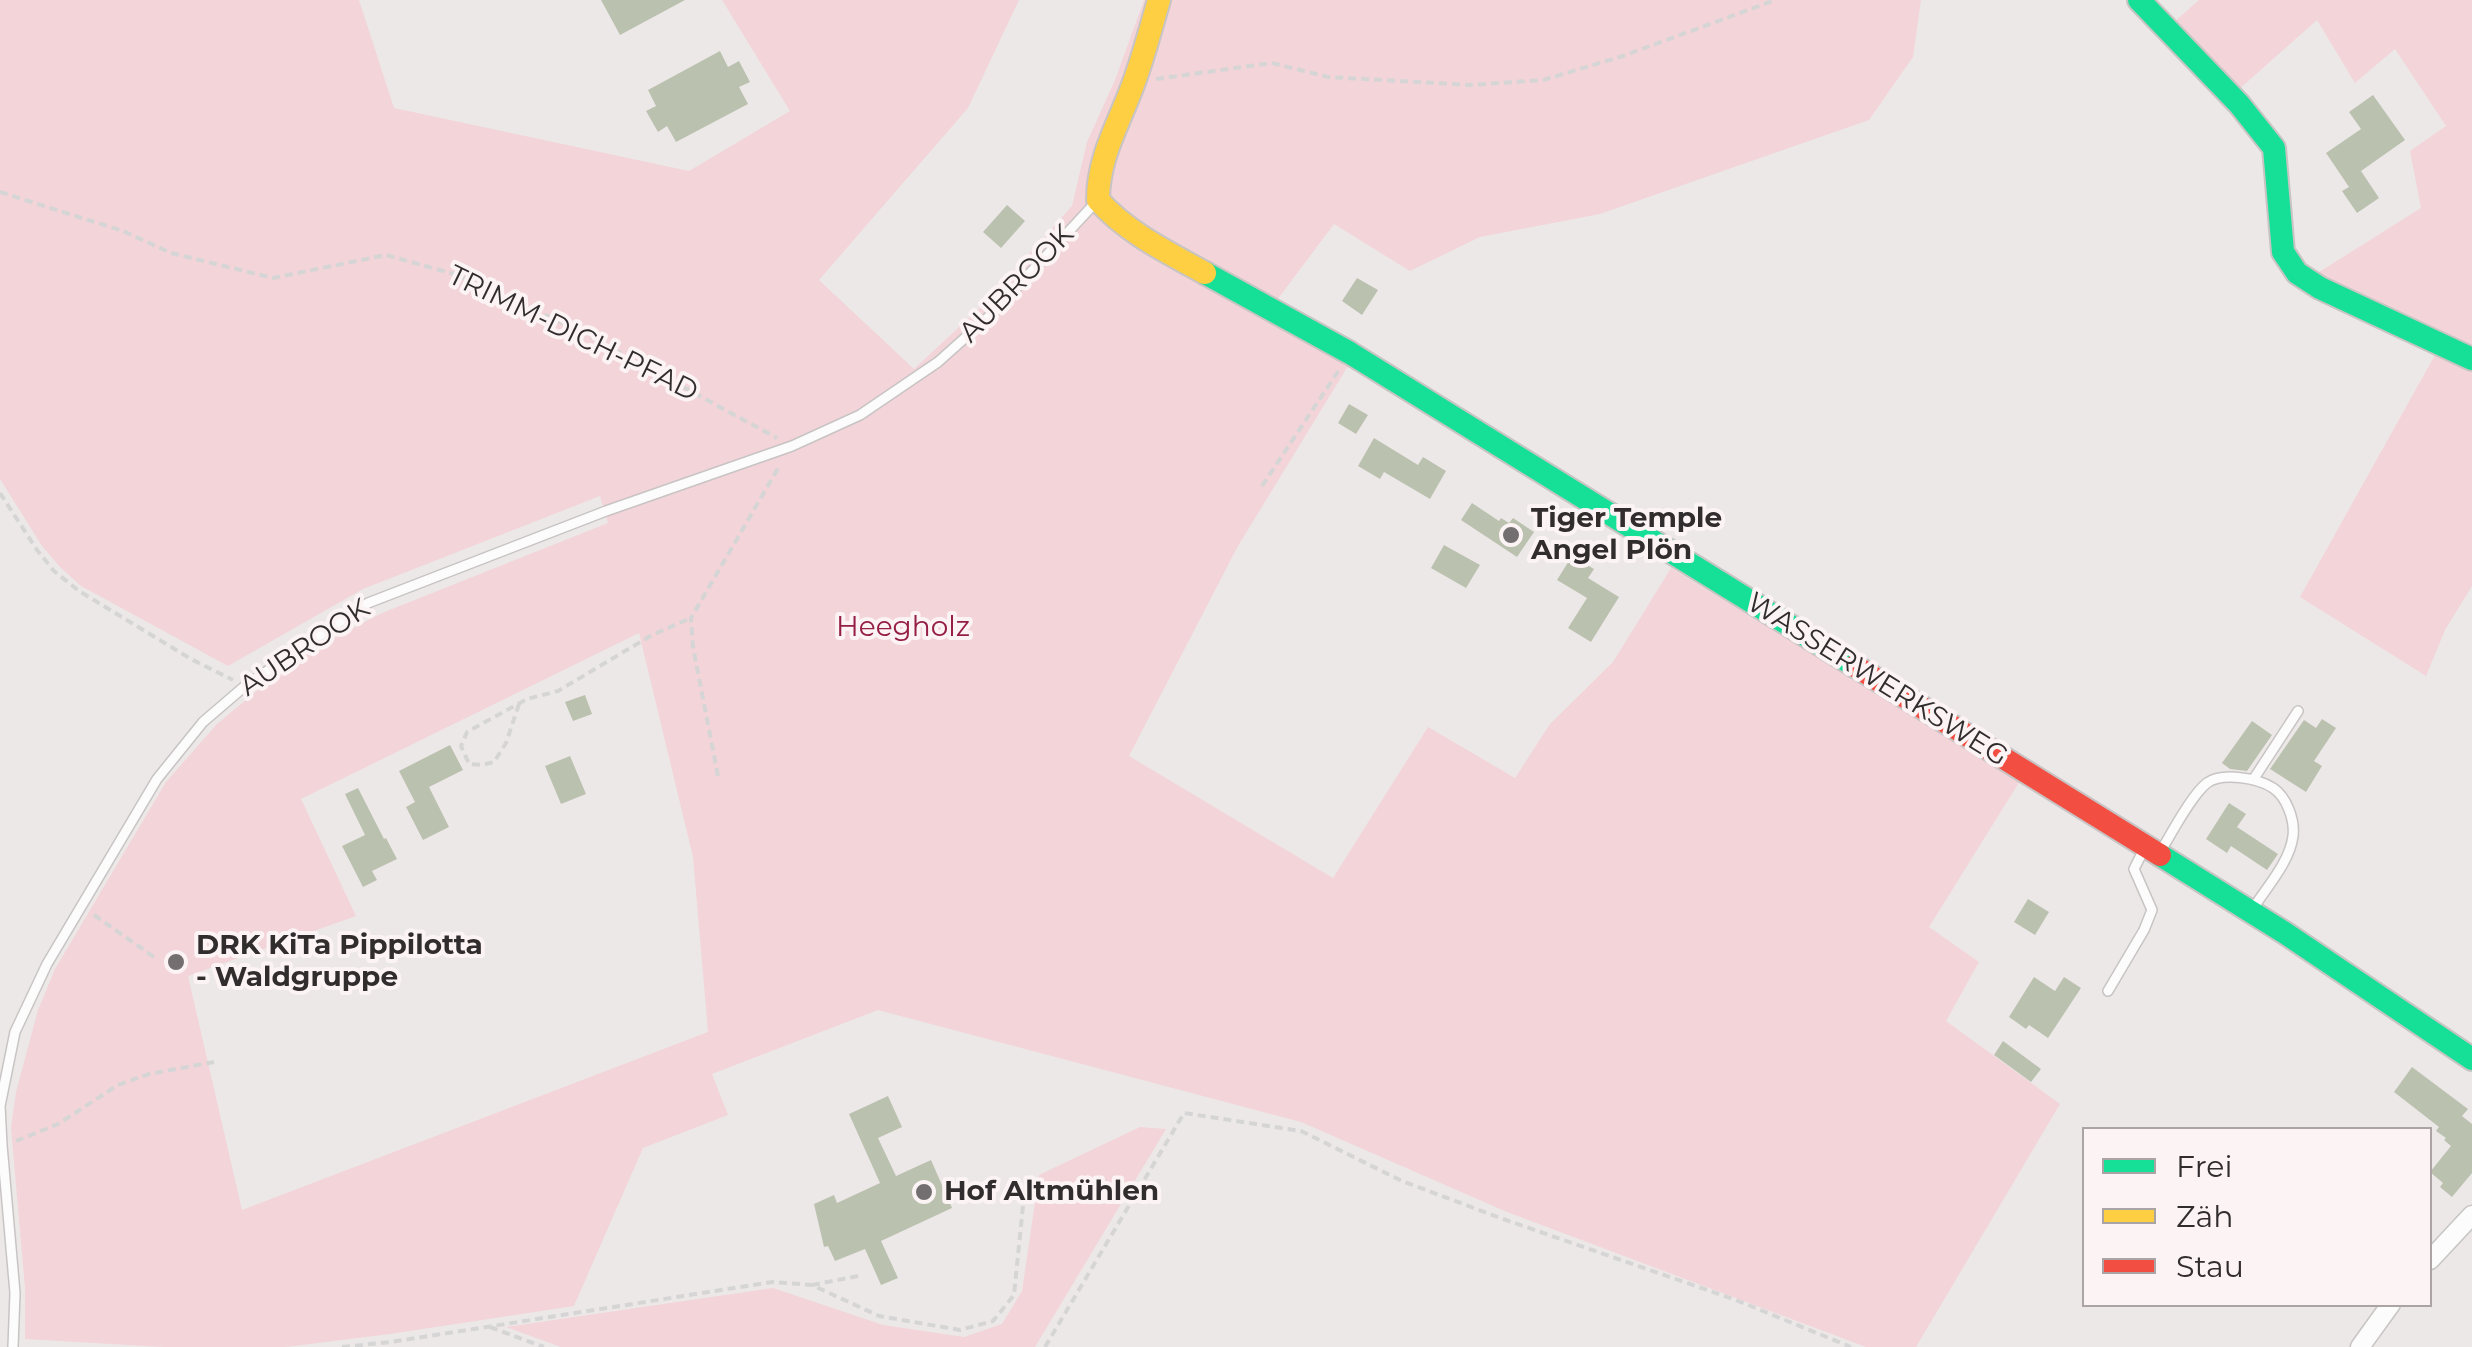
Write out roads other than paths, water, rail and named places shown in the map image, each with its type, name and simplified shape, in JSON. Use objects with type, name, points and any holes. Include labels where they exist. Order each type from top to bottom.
[{"type":"street","points":[[1098,200],[1098,178],[1134,83],[1159,0]]},
{"type":"street","points":[[2139,0],[2238,104],[2274,148],[2283,252],[2296,273],[2472,359]]},
{"type":"street","name":"WASSERWERKSWEG","points":[[1098,200],[1112,216],[1161,249],[1350,353],[2250,912],[2472,1059]]},
{"type":"street","points":[[2432,1258],[2472,1215]]},
{"type":"street","points":[[2360,1347],[2389,1307]]},
{"type":"lane","name":"AUBROOK","points":[[12,1347],[15,1293],[0,1106],[15,1032],[47,964],[157,779],[203,722],[244,686],[368,604],[606,511],[792,446],[860,415],[938,362],[994,312],[1098,200]]},
{"type":"lane","points":[[2253,780],[2298,710]]},
{"type":"lane","points":[[2108,991],[2152,910],[2134,869],[2209,781],[2231,776],[2275,788],[2290,813],[2294,832],[2291,848],[2250,912]]},
{"type":"place","name":"Tiger Temple Angel Plön","points":[[1511,535]]},
{"type":"place","name":"DRK KiTa Pippilotta - Waldgruppe","points":[[176,962]]},
{"type":"place","name":"Hof Altmühlen","points":[[924,1192]]},
{"type":"park label","name":"Heegholz","points":[[903,628]]}]
